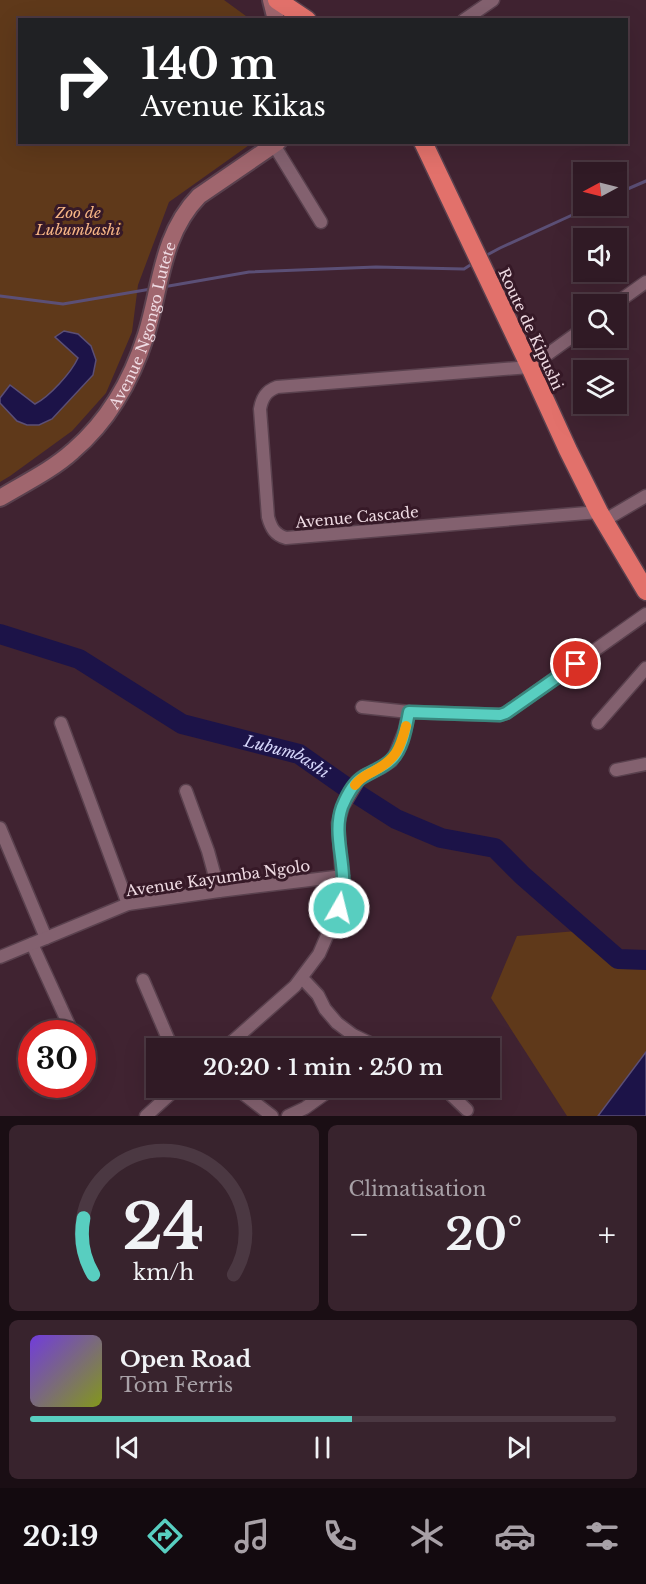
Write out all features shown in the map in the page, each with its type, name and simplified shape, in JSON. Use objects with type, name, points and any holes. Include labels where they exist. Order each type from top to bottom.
[{"type":"highway","points":[[277,0],[304,18]]},
{"type":"highway","name":"Route de Kipushi","points":[[424,144],[554,421],[602,516],[646,591]]},
{"type":"street","points":[[271,0],[276,18]]},
{"type":"street","points":[[467,18],[493,0]]},
{"type":"street","points":[[272,145],[321,222]]},
{"type":"street","name":"Avenue Ngongo Lutete","points":[[0,498],[41,474],[73,451],[105,417],[127,381],[146,335],[167,248],[189,206],[199,196],[272,145]]},
{"type":"street","points":[[627,295],[646,282]]},
{"type":"street","points":[[530,367],[573,336]]},
{"type":"street","name":"Avenue Cascade","points":[[530,367],[277,387],[270,390],[261,401],[260,409],[270,524],[278,535],[286,538],[602,516]]},
{"type":"street","points":[[602,516],[646,496]]},
{"type":"street","points":[[362,707],[493,716],[506,713],[646,615]]},
{"type":"street","points":[[598,723],[646,668]]},
{"type":"street","points":[[236,1038],[295,986],[320,954],[343,891],[339,815],[345,800],[358,781],[391,761],[405,730],[409,712]]},
{"type":"street","points":[[61,723],[128,904]]},
{"type":"street","points":[[616,770],[646,764]]},
{"type":"street","points":[[186,791],[208,851],[219,891]]},
{"type":"street","points":[[0,828],[46,938]]},
{"type":"street","name":"Avenue Kayumba Ngolo","points":[[0,957],[128,904],[343,876]]},
{"type":"street","points":[[32,944],[67,1020]]},
{"type":"street","points":[[302,978],[318,995],[330,1016],[359,1038]]},
{"type":"street","points":[[143,980],[168,1038]]},
{"type":"street","points":[[146,1116],[166,1098]]},
{"type":"street","points":[[249,1098],[272,1116]]},
{"type":"street","points":[[288,1116],[319,1098]]},
{"type":"street","points":[[454,1098],[467,1110]]},
{"type":"green space","name":"Zoo de Lubumbashi","points":[[0,0],[224,0],[249,18],[18,18],[18,144],[251,144],[169,202],[138,285],[132,332],[106,393],[72,431],[0,482]]},
{"type":"green space","points":[[577,931],[615,961],[646,962],[646,1116],[567,1116],[491,998],[517,936]]},
{"type":"shaded area","points":[[64,331],[78,334],[91,346],[96,360],[93,375],[52,419],[39,425],[27,425],[17,421],[0,403],[0,398],[10,385],[35,404],[59,384],[78,358],[55,337]]},
{"type":"shaded area","points":[[646,1052],[646,1116],[598,1116]]},
{"type":"waterway","points":[[627,189],[646,181]]},
{"type":"waterway","points":[[485,256],[573,215]]},
{"type":"waterway","points":[[163,287],[249,272],[376,267],[464,269],[475,262]]},
{"type":"waterway","points":[[0,296],[63,304],[151,289]]},
{"type":"waterway","name":"Lubumbashi","points":[[0,634],[79,659],[182,724],[299,754],[396,819],[441,838],[495,848],[523,876],[618,959],[646,960]]},
{"type":"slow traffic","points":[[355,785],[362,777],[391,761],[400,746],[406,726]]},
{"type":"route","points":[[339,908],[343,891],[339,815],[345,800],[358,781],[391,761],[400,746],[409,712],[500,715],[576,664]]}]
